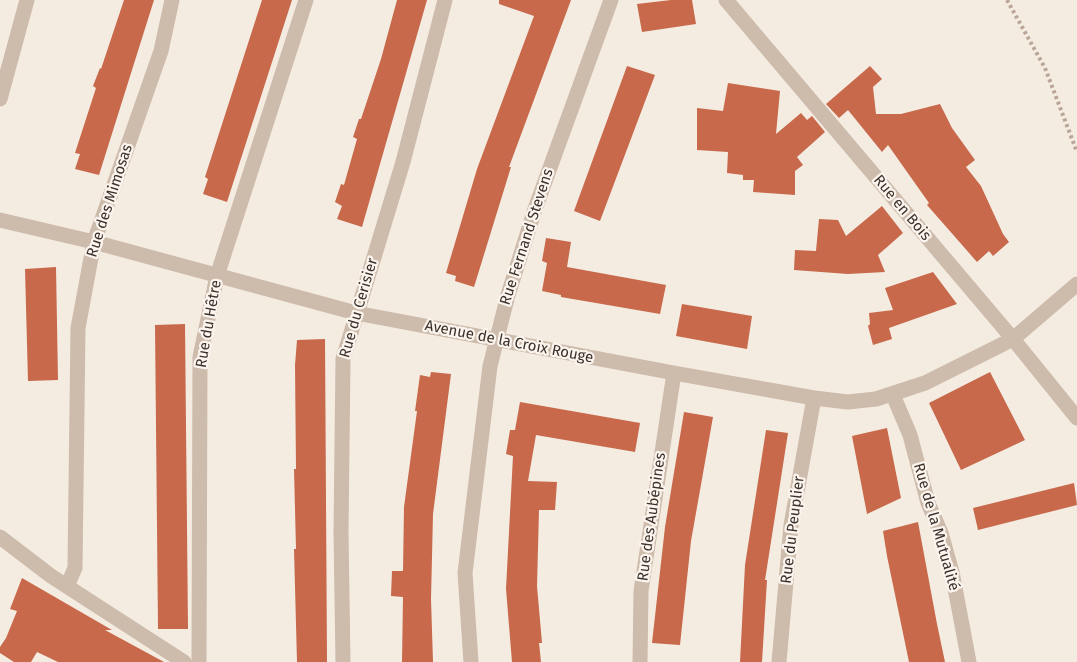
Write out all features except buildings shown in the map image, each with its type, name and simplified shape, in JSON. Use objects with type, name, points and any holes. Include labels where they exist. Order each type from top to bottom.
[{"type":"street","points":[[0,99],[27,0]]},
{"type":"street","name":"Rue des Mimosas","points":[[67,586],[75,568],[78,328],[94,242],[160,51],[172,0]]},
{"type":"street","name":"Rue du Hêtre","points":[[199,662],[200,357],[217,276],[306,0]]},
{"type":"street","name":"Rue du Cerisier","points":[[342,662],[343,359],[403,162],[445,0]]},
{"type":"street","name":"Rue Fernand Stevens","points":[[471,662],[465,573],[490,366],[508,295],[535,208],[611,0]]},
{"type":"street","name":"Rue en Bois","points":[[726,0],[1077,418]]},
{"type":"street","name":"Avenue de la Croix Rouge","points":[[0,220],[94,242],[356,313],[674,373],[848,402],[893,395],[1013,339],[1077,284]]},
{"type":"street","name":"Rue des Aubépines","points":[[640,662],[641,591],[674,373]]},
{"type":"street","name":"Rue de la Mutualité","points":[[893,395],[910,435],[928,503],[941,533],[952,572],[969,662]]},
{"type":"street","name":"Rue du Peuplier","points":[[779,662],[791,525],[814,398]]},
{"type":"street","points":[[0,537],[67,586],[184,662]]},
{"type":"path","points":[[1007,0],[1045,68],[1077,152]]}]
